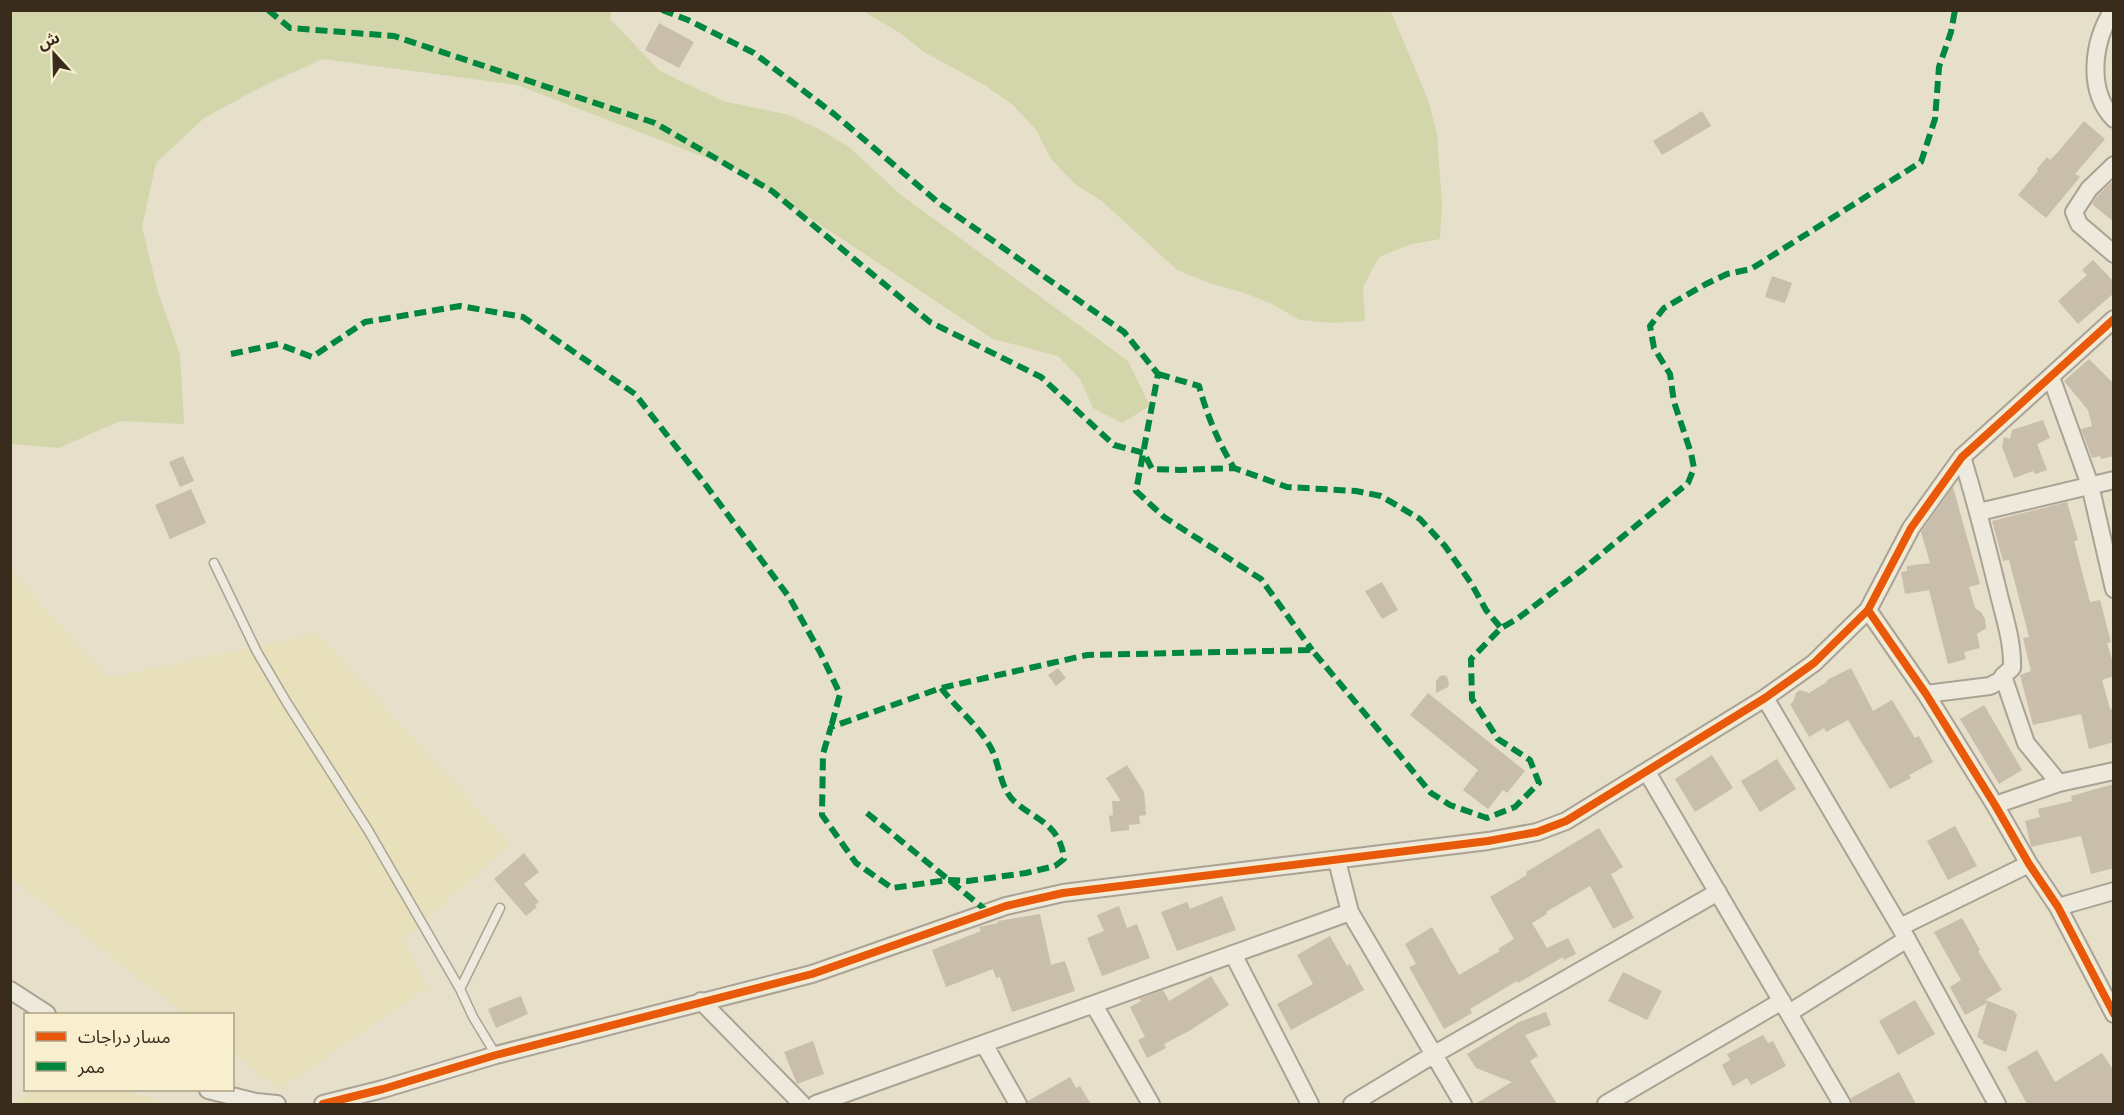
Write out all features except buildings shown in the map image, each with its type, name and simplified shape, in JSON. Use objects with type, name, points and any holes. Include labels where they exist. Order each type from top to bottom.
[{"type":"street","points":[[2113,10],[2099,39],[2095,58],[2096,78],[2101,97],[2114,118]]},
{"type":"street","points":[[2114,165],[2089,189],[2074,212],[2079,224],[2114,254]]},
{"type":"street","points":[[323,1104],[355,1101],[496,1055],[812,974],[988,912],[1033,899],[1063,893],[1488,841],[1537,832],[1578,815],[1765,698],[1814,663],[1868,610],[1911,528],[1962,457],[2114,320]]},
{"type":"street","points":[[2051,377],[2090,485],[2114,589]]},
{"type":"street","points":[[1926,694],[1990,686],[2001,680],[2012,668],[2012,650],[1979,513],[1962,457]]},
{"type":"street","points":[[1979,513],[2114,480]]},
{"type":"street","points":[[1868,610],[1926,694],[2029,864],[2058,907],[2114,1014]]},
{"type":"street","points":[[2003,676],[2026,743],[2059,783]]},
{"type":"street","points":[[1765,698],[1904,933],[1997,1104]]},
{"type":"street","points":[[1995,805],[2059,783],[2114,771]]},
{"type":"street","points":[[1647,772],[1842,1104]]},
{"type":"street","points":[[1337,861],[1350,912],[1462,1104]]},
{"type":"street","points":[[1606,1104],[1785,1007],[1904,933],[2029,864]]},
{"type":"street","points":[[2058,907],[2114,891]]},
{"type":"street","points":[[1352,1104],[1433,1055],[1718,892]]},
{"type":"street","points":[[816,1104],[1350,912]]},
{"type":"street","points":[[1233,954],[1310,1104]]},
{"type":"street","points":[[10,990],[45,1013]]},
{"type":"street","points":[[701,1001],[802,1104]]},
{"type":"street","points":[[1094,1005],[1151,1104]]},
{"type":"street","points":[[984,1044],[1018,1104]]},
{"type":"street","points":[[215,1091],[256,1102],[277,1104]]},
{"type":"lane","points":[[214,563],[257,652],[368,830],[496,1055]]},
{"type":"lane","points":[[460,989],[500,908]]},
{"type":"shaded area","points":[[11,571],[108,678],[317,633],[509,844],[403,941],[428,987],[278,1090],[234,1054],[234,1013],[183,1013],[11,875]]},
{"type":"shaded area","points":[[27,1091],[128,1091],[172,1104],[15,1104]]},
{"type":"green space","points":[[10,11],[612,11],[610,19],[660,71],[723,101],[789,115],[819,129],[850,148],[901,195],[1128,361],[1150,406],[1122,423],[1093,408],[1080,379],[1058,356],[993,339],[738,170],[517,85],[323,59],[265,85],[204,118],[156,163],[142,227],[158,292],[180,354],[184,424],[120,421],[59,448],[11,444]]},
{"type":"green space","points":[[863,11],[1391,11],[1428,100],[1437,133],[1442,206],[1440,239],[1408,245],[1379,257],[1363,287],[1365,321],[1331,323],[1300,320],[1272,304],[1177,270],[1103,202],[1075,184],[1051,159],[1036,130],[1012,104],[986,86],[924,52],[900,33]]},
{"type":"marked path","points":[[268,10],[290,28],[394,36],[655,123],[772,191],[930,322],[1041,377],[1114,445],[1144,453],[1152,469],[1234,468],[1287,487],[1356,491],[1381,496],[1420,519],[1445,546],[1471,583],[1486,610],[1501,628]]},
{"type":"marked path","points":[[662,10],[688,20],[754,53],[834,114],[940,204],[1124,332],[1158,374],[1136,491],[1164,517],[1261,579],[1312,650]]},
{"type":"marked path","points":[[941,688],[986,740],[1010,797],[1053,831],[1062,847],[1064,859],[1055,866],[1026,873],[892,888],[856,863],[822,815],[823,754],[831,727],[941,688],[1087,655],[1312,650],[1431,793],[1450,805],[1487,818],[1515,807],[1539,783],[1530,760],[1498,739],[1472,699],[1471,659],[1501,628],[1517,619],[1582,570],[1688,483],[1694,468],[1691,453],[1674,402],[1670,374],[1654,348],[1650,326],[1664,308],[1727,274],[1751,269],[1921,162],[1935,119],[1939,67],[1951,32],[1955,10]]},
{"type":"marked path","points":[[231,354],[278,344],[312,357],[365,322],[460,306],[523,317],[635,394],[705,484],[789,597],[820,652],[840,694],[831,727]]},
{"type":"marked path","points":[[1158,374],[1199,386],[1214,428],[1234,468]]},
{"type":"marked path","points":[[867,813],[988,912]]},
{"type":"cycle path","points":[[323,1104],[383,1089],[496,1055],[812,974],[1006,906],[1063,893],[1488,841],[1537,832],[1566,821],[1765,698],[1814,663],[1868,610],[1911,528],[1962,457],[2114,319]]},
{"type":"cycle path","points":[[1868,610],[1926,694],[2029,864],[2058,907],[2114,1014]]}]
